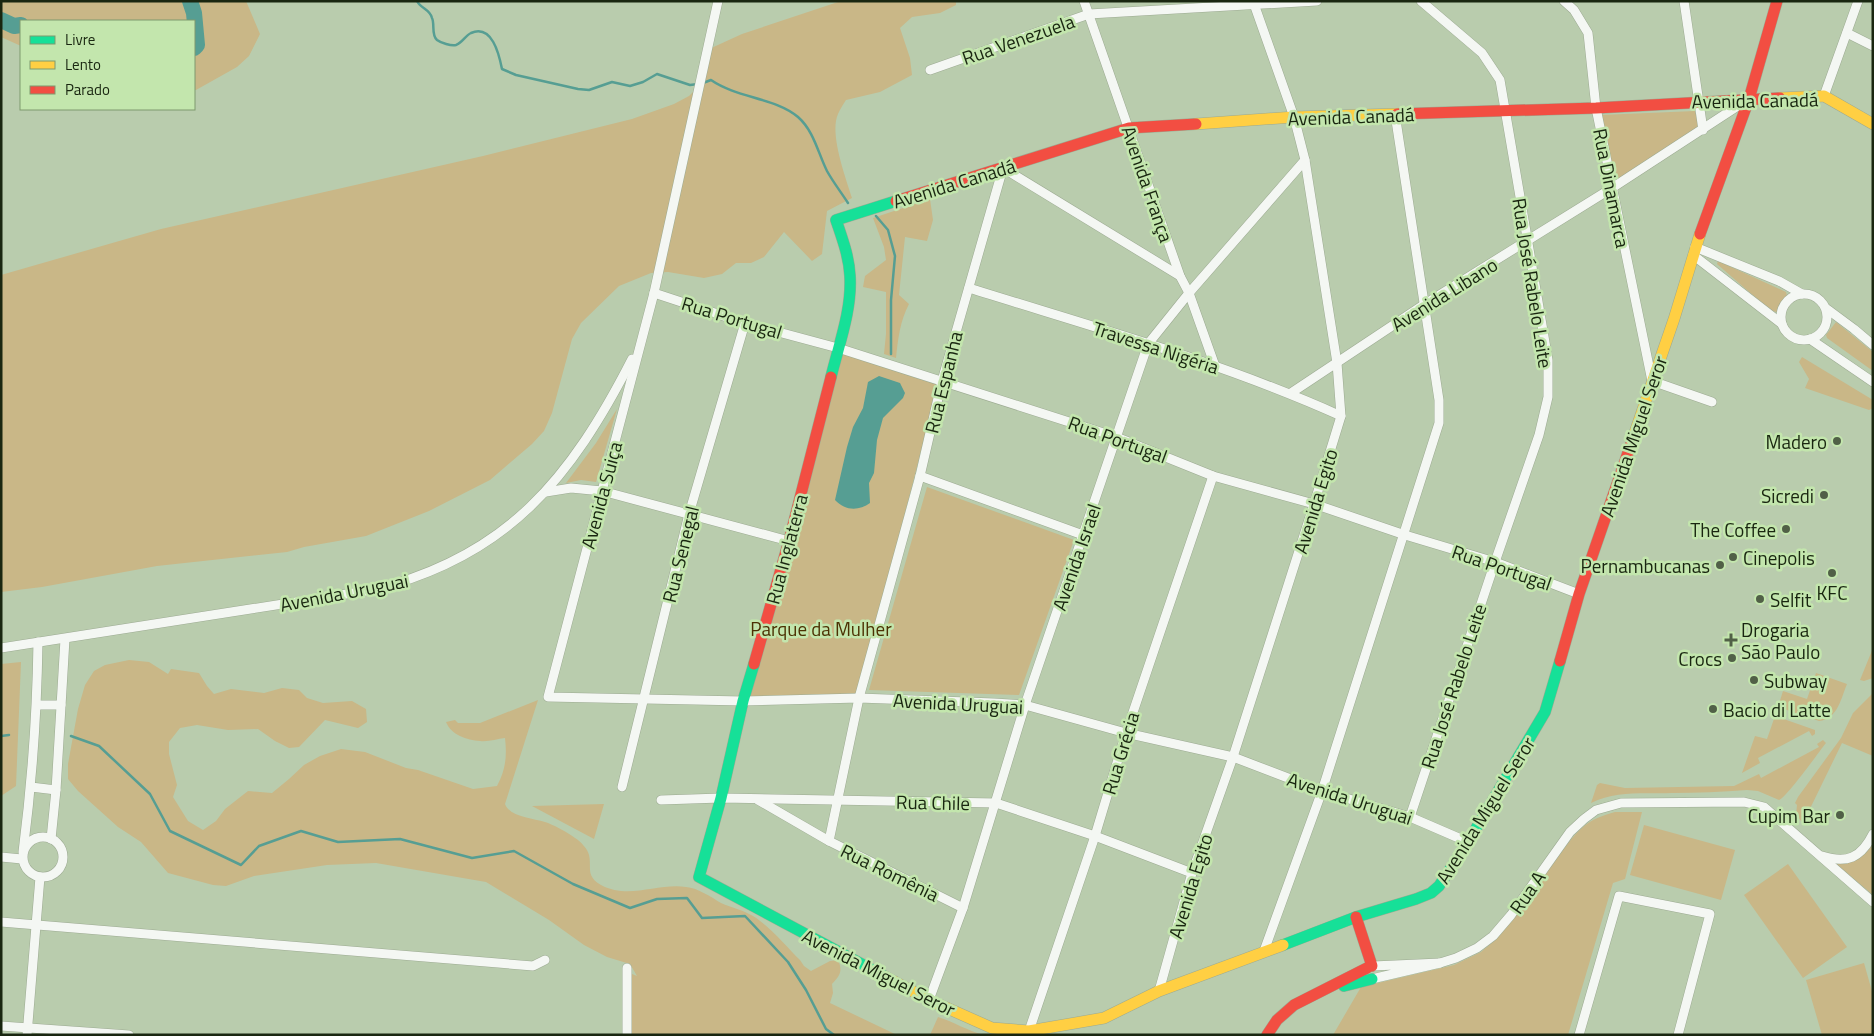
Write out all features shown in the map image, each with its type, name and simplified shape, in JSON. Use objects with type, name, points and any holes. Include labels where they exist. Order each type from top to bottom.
[{"type":"street","name":"Avenida Suiça","points":[[548,697],[654,293],[718,1]]},
{"type":"street","name":"Avenida França","points":[[1084,1],[1180,276],[1190,293],[1214,366]]},
{"type":"street","name":"Rua Venezuela","points":[[930,70],[1089,14],[1317,1]]},
{"type":"street","name":"Rua José Rabelo Leite","points":[[1410,817],[1495,562],[1540,435],[1548,397],[1548,360],[1500,80],[1482,53],[1421,1]]},
{"type":"street","name":"Rua Dinamarca","points":[[1564,1],[1574,10],[1588,33],[1596,108],[1652,381]]},
{"type":"street","points":[[1684,1],[1703,130]]},
{"type":"street","name":"Avenida Miguel Seror","points":[[699,877],[928,1000],[992,1028],[1029,1031],[1104,1018],[1159,991],[1356,917],[1431,893],[1439,886],[1468,842],[1545,712],[1579,594],[1674,320],[1694,252],[1749,99],[1777,1]]},
{"type":"street","points":[[1824,96],[1858,1]]},
{"type":"street","name":"Avenida Egito","points":[[1159,991],[1192,873],[1233,757],[1341,416],[1337,363],[1305,160],[1294,117],[1254,4]]},
{"type":"street","points":[[1847,33],[1873,46]]},
{"type":"street","name":"Avenida Canadá","points":[[836,220],[1129,128],[1294,117],[1596,108],[1699,101],[1824,96],[1873,124]]},
{"type":"street","name":"Avenida Libano","points":[[1291,393],[1425,304],[1612,188],[1749,99]]},
{"type":"street","points":[[1264,951],[1322,791],[1405,535],[1439,423],[1439,400],[1395,114]]},
{"type":"street","name":"Avenida Israel","points":[[928,1000],[963,908],[1025,705],[1148,344],[1305,160]]},
{"type":"street","points":[[1003,168],[1180,276]]},
{"type":"street","name":"Rua Espanha","points":[[839,800],[859,698],[920,476],[942,381],[1003,168]]},
{"type":"street","name":"Rua Inglaterra","points":[[699,877],[721,798],[743,701],[788,541],[838,348],[851,289],[850,263],[836,220]]},
{"type":"street","points":[[1694,252],[1779,282],[1802,294],[1817,297],[1826,309],[1854,328],[1873,345]]},
{"type":"street","points":[[1694,252],[1782,324],[1792,336],[1798,339],[1810,339],[1824,330],[1827,323],[1826,309]]},
{"type":"street","name":"Travessa Nigéria","points":[[968,288],[1214,366],[1291,393],[1341,416]]},
{"type":"street","name":"Rua Portugal","points":[[654,293],[745,323],[838,348],[1116,436],[1213,476],[1314,504],[1405,535],[1495,562],[1579,594]]},
{"type":"street","points":[[1782,324],[1782,310],[1785,304],[1789,299],[1802,294]]},
{"type":"street","name":"Rua Senegal","points":[[622,787],[689,514],[745,323]]},
{"type":"street","points":[[1810,339],[1873,382]]},
{"type":"street","name":"Avenida Uruguai","points":[[1,648],[352,594],[391,586],[446,565],[480,546],[514,521],[546,492],[573,459],[610,403],[640,344]]},
{"type":"street","points":[[1652,381],[1712,402]]},
{"type":"street","points":[[920,476],[1083,535]]},
{"type":"street","name":"Rua Grécia","points":[[1029,1031],[1095,836],[1126,733],[1213,476]]},
{"type":"street","points":[[546,492],[571,488],[602,491],[788,541]]},
{"type":"street","points":[[51,839],[56,790],[65,639]]},
{"type":"street","points":[[23,855],[31,841],[38,838],[51,839],[60,847],[63,853],[61,866],[53,875],[40,878],[28,872],[23,855],[31,787],[37,705],[38,642]]},
{"type":"street","name":"Avenida Uruguai","points":[[548,697],[743,701],[859,698],[1025,705],[1126,733],[1233,757],[1322,791],[1410,817],[1468,842]]},
{"type":"street","points":[[37,705],[61,705]]},
{"type":"street","points":[[31,787],[56,790]]},
{"type":"street","name":"Rua Chile","points":[[661,800],[721,798],[996,803],[1095,836],[1192,873]]},
{"type":"street","points":[[758,800],[829,842]]},
{"type":"street","name":"Rua Romênia","points":[[839,800],[829,842],[963,908]]},
{"type":"street","name":"Rua A","points":[[1320,993],[1440,963],[1477,948],[1493,936],[1511,915],[1570,832],[1590,814],[1603,807],[1621,803],[1744,802],[1754,804],[1764,807],[1817,854]]},
{"type":"street","points":[[1817,854],[1840,860],[1850,859],[1858,855],[1873,834]]},
{"type":"street","points":[[1817,854],[1873,902]]},
{"type":"street","points":[[1,857],[23,855]]},
{"type":"street","points":[[28,1031],[40,878]]},
{"type":"street","points":[[1579,1035],[1620,896],[1710,914],[1678,1035]]},
{"type":"street","points":[[1356,917],[1371,967],[1377,968],[1379,972],[1374,979]]},
{"type":"street","points":[[1,922],[534,966],[545,960]]},
{"type":"street","name":"Rua A","points":[[1267,1035],[1286,1011],[1294,1005],[1371,967],[1440,963]]},
{"type":"street","points":[[627,968],[627,1035]]},
{"type":"street","points":[[1,1026],[28,1031],[129,1035]]},
{"type":"green space","points":[[1,1],[246,1],[260,34],[249,56],[237,67],[196,90],[195,20],[20,20],[20,46],[1,37]]},
{"type":"green space","points":[[841,1],[956,1],[956,5],[940,13],[912,17],[900,28],[910,58],[912,75],[880,92],[846,100],[840,110],[836,123],[837,144],[852,198],[827,211],[822,254],[812,261],[784,232],[764,257],[751,263],[736,263],[722,274],[704,278],[668,272],[651,273],[619,286],[581,323],[572,339],[552,413],[544,431],[532,444],[490,480],[429,511],[366,536],[304,547],[287,552],[157,566],[42,587],[1,592],[1,275],[161,229],[483,156],[632,119],[674,104],[689,96],[701,84],[707,50],[742,34]]},
{"type":"green space","points":[[1695,111],[1700,129],[1613,183],[1601,115]]},
{"type":"green space","points":[[930,199],[933,220],[927,241],[905,237],[899,295],[909,304],[901,324],[896,358],[884,354],[886,292],[863,287],[865,276],[886,260],[884,247],[873,218]]},
{"type":"green space","points":[[1718,261],[1786,292],[1787,296],[1777,312],[1771,311],[1717,264]]},
{"type":"green space","points":[[1836,322],[1873,352],[1873,371],[1827,338],[1826,335]]},
{"type":"green space","name":"Parque da Mulher","points":[[840,353],[938,385],[858,696],[749,698]]},
{"type":"green space","points":[[1802,357],[1873,400],[1873,408],[1869,410],[1805,388],[1809,379],[1799,362]]},
{"type":"green space","points":[[617,409],[596,482],[581,480],[566,483],[596,443]]},
{"type":"green space","points":[[927,487],[1074,540],[1019,695],[869,690]]},
{"type":"green space","points":[[1873,648],[1873,678],[1864,681],[1860,680]]},
{"type":"green space","points":[[129,660],[149,662],[168,674],[171,669],[199,673],[214,694],[231,689],[264,693],[282,688],[299,690],[307,698],[323,703],[352,701],[366,709],[367,722],[358,728],[325,720],[299,747],[289,748],[258,729],[228,730],[197,725],[180,728],[169,742],[169,754],[177,785],[173,797],[188,821],[203,830],[216,821],[225,809],[248,791],[272,793],[304,765],[320,756],[341,749],[365,752],[406,768],[418,770],[473,789],[497,786],[505,762],[505,738],[486,741],[470,739],[460,736],[448,727],[446,722],[455,720],[458,723],[480,723],[538,700],[505,804],[512,812],[552,825],[579,841],[588,853],[591,875],[601,885],[622,891],[675,886],[695,889],[721,903],[755,917],[776,935],[804,966],[811,971],[830,961],[838,960],[840,964],[839,976],[832,984],[833,993],[830,1003],[897,1035],[632,1035],[632,974],[637,976],[630,964],[607,957],[584,945],[549,920],[486,882],[376,863],[327,865],[254,876],[226,886],[213,885],[168,873],[141,842],[118,827],[78,791],[68,779],[68,764],[78,709],[85,685],[94,671],[105,665]]},
{"type":"green space","points":[[21,662],[16,786],[1,796],[1,664]]},
{"type":"green space","points":[[1816,673],[1847,684],[1838,707],[1831,716],[1819,721],[1778,707],[1783,691],[1807,699]]},
{"type":"green space","points":[[1873,693],[1873,756],[1842,743],[1803,823],[1796,815],[1797,805],[1795,803],[1798,797],[1841,738],[1853,713]]},
{"type":"green space","points":[[1775,716],[1815,730],[1815,734],[1812,736],[1809,731],[1758,758],[1760,763],[1742,773],[1755,736],[1767,739]]},
{"type":"green space","points":[[1823,740],[1826,743],[1795,783],[1779,800],[1758,791],[1747,790],[1700,793],[1621,794],[1591,803],[1597,785],[1600,783],[1625,788],[1734,786],[1759,774],[1761,778],[1819,747],[1817,744]]},
{"type":"green space","points":[[604,804],[594,839],[532,806]]},
{"type":"green space","points":[[1615,812],[1642,812],[1625,879],[1613,883],[1568,1035],[1333,1035],[1361,987],[1454,965],[1481,952],[1496,939],[1580,830],[1589,822]]},
{"type":"green space","points":[[1644,825],[1735,850],[1721,900],[1630,875]]},
{"type":"green space","points":[[1873,844],[1873,895],[1836,864],[1848,863],[1857,859]]},
{"type":"green space","points":[[1788,864],[1847,947],[1803,978],[1744,895]]},
{"type":"green space","points":[[1864,963],[1873,995],[1873,1035],[1822,1035],[1806,980]]},
{"type":"green space","points":[[938,1017],[972,1031],[984,1035],[930,1035]]},
{"type":"water","points":[[879,376],[900,383],[905,393],[903,398],[883,418],[877,440],[874,473],[869,483],[870,503],[866,506],[852,509],[839,504],[835,500],[847,447],[853,427],[863,408],[868,382]]},
{"type":"waterway","points":[[190,1],[195,20]]},
{"type":"waterway","points":[[417,1],[431,15],[434,35],[437,40],[446,44],[456,45],[471,33],[478,31],[484,33],[493,42],[502,69],[516,75],[589,90],[612,82],[630,86],[643,82],[657,74],[690,85],[698,84]]},
{"type":"waterway","points":[[1,20],[14,26],[20,25]]},
{"type":"waterway","points":[[195,24],[197,45],[195,47]]},
{"type":"waterway","points":[[703,83],[711,80],[732,91],[779,106],[798,117],[808,129],[827,171],[848,203]]},
{"type":"waterway","points":[[876,216],[888,230],[895,256],[891,300],[891,354]]},
{"type":"waterway","points":[[1,736],[9,735]]},
{"type":"waterway","points":[[71,736],[99,746],[150,794],[170,831],[241,865],[259,846],[301,831],[338,842],[400,839],[472,858],[514,851],[573,884],[630,908],[657,899],[687,898],[702,918],[745,916],[788,962],[806,990],[826,1029],[834,1035]]},
{"type":"traffic: fast","points":[[831,377],[844,327],[850,289],[848,261],[836,220],[896,201]]},
{"type":"traffic: fast","points":[[1283,945],[1356,917],[1416,899],[1431,893],[1439,886],[1468,842],[1545,712],[1560,661]]},
{"type":"traffic: fast","points":[[754,664],[743,701],[721,798],[699,877],[886,977]]},
{"type":"traffic: fast","points":[[1344,986],[1372,979]]},
{"type":"traffic: slow","points":[[1780,98],[1824,96],[1873,124]]},
{"type":"traffic: slow","points":[[1196,124],[1294,117],[1397,114]]},
{"type":"traffic: slow","points":[[1632,441],[1674,319],[1700,234]]},
{"type":"traffic: slow","points":[[886,977],[929,1000],[992,1028],[1029,1031],[1104,1018],[1159,991],[1283,945]]},
{"type":"traffic: jam","points":[[1700,234],[1749,99],[1777,1]]},
{"type":"traffic: jam","points":[[1397,114],[1596,108],[1780,98]]},
{"type":"traffic: jam","points":[[896,201],[1129,128],[1196,124]]},
{"type":"traffic: jam","points":[[754,664],[789,541],[831,377]]},
{"type":"traffic: jam","points":[[1560,661],[1579,594],[1632,441]]},
{"type":"traffic: jam","points":[[1356,917],[1372,966]]},
{"type":"traffic: jam","points":[[1267,1035],[1277,1020],[1294,1005],[1367,968]]},
{"type":"place","name":"Madero","points":[[1837,441]]},
{"type":"place","name":"Sicredi","points":[[1824,495]]},
{"type":"place","name":"The Coffee","points":[[1786,529]]},
{"type":"place","name":"Cinepolis","points":[[1733,557]]},
{"type":"place","name":"Pernambucanas","points":[[1720,565]]},
{"type":"place","name":"KFC","points":[[1832,573]]},
{"type":"place","name":"Selfit","points":[[1760,599]]},
{"type":"place","name":"Drogaria São Paulo","points":[[1731,640]]},
{"type":"place","name":"Crocs","points":[[1732,658]]},
{"type":"place","name":"Subway","points":[[1754,680]]},
{"type":"place","name":"Bacio di Latte","points":[[1713,709]]},
{"type":"place","name":"Cupim Bar","points":[[1840,815]]}]
